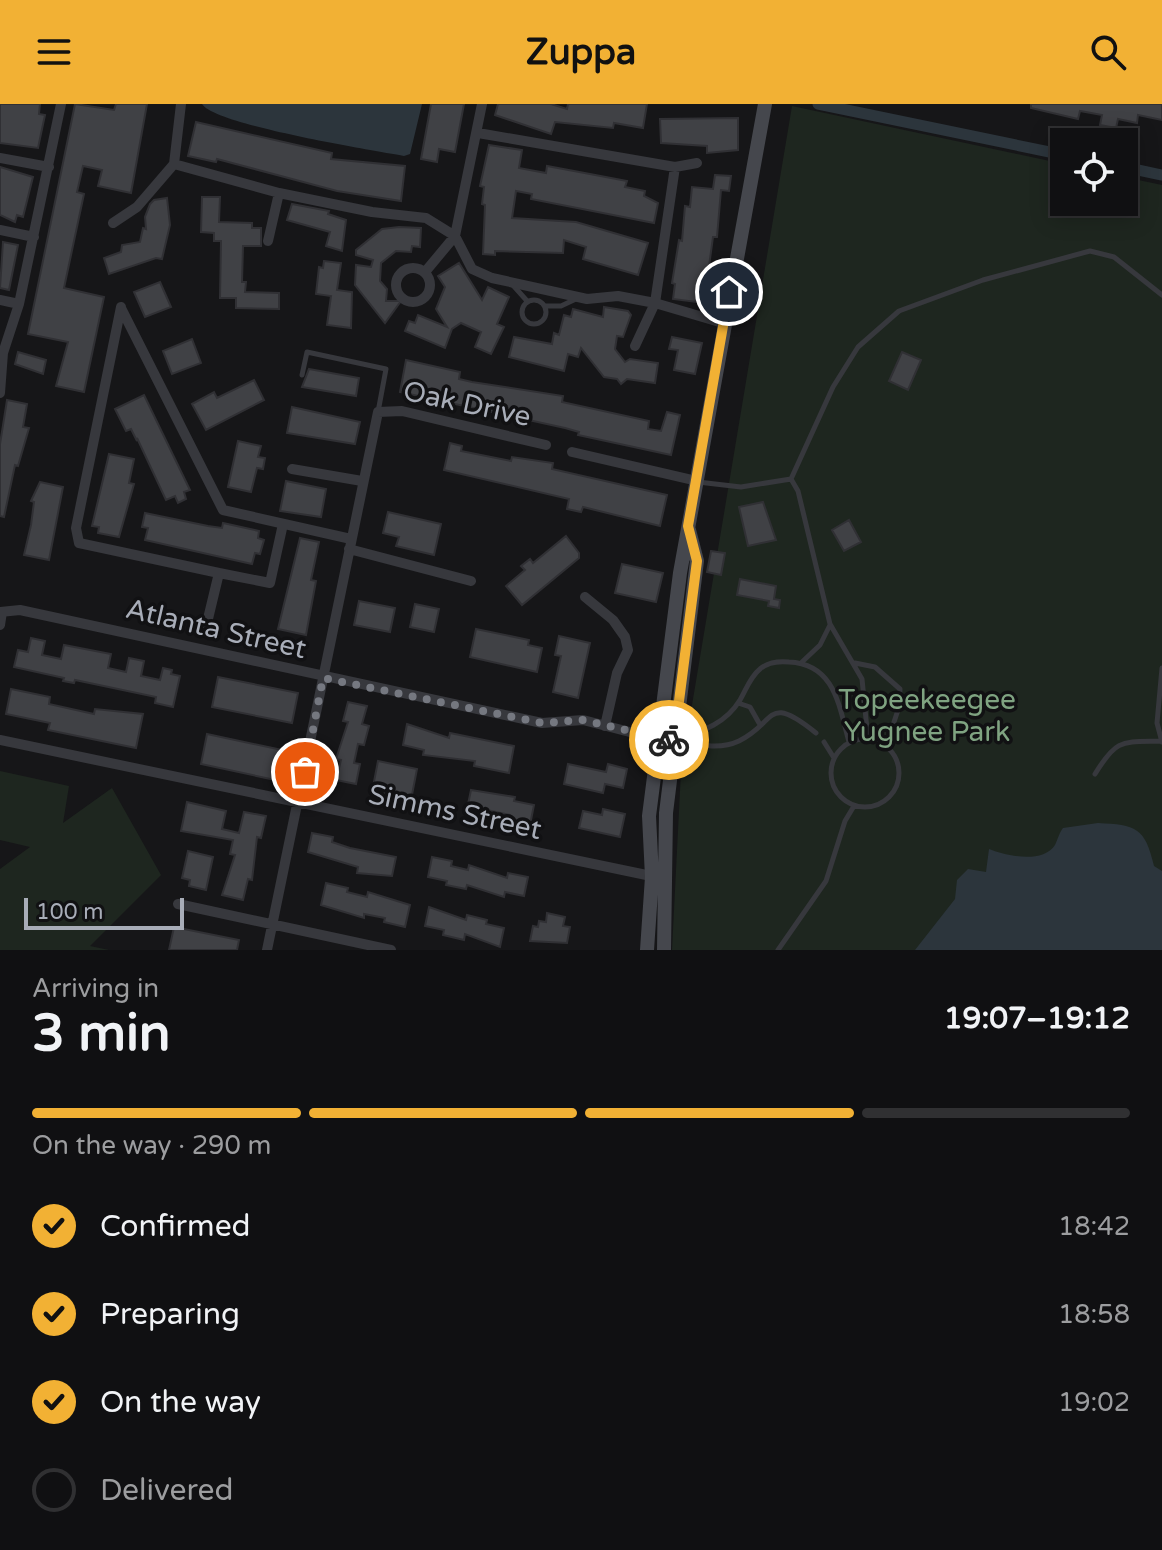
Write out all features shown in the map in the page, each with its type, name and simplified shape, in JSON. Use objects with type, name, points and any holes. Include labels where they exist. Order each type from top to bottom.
[{"type":"street","points":[[0,393],[2,353],[19,304],[61,104]]},
{"type":"street","points":[[113,223],[137,207],[174,164],[181,104]]},
{"type":"street","points":[[425,272],[455,236],[482,104]]},
{"type":"street","points":[[664,950],[659,877],[649,816],[657,739],[688,526],[765,104]]},
{"type":"street","points":[[478,133],[675,167],[697,163]]},
{"type":"street","points":[[0,158],[49,167]]},
{"type":"street","points":[[174,164],[279,193],[372,212],[426,218],[455,236],[472,269],[510,282],[580,297],[618,296],[655,303],[723,323]]},
{"type":"street","points":[[635,346],[655,303],[675,167]]},
{"type":"street","points":[[268,241],[279,193]]},
{"type":"street","points":[[0,230],[34,237]]},
{"type":"street","points":[[0,300],[19,304]]},
{"type":"street","points":[[283,524],[270,583],[79,543],[76,528],[121,307],[223,510],[283,524],[471,581]]},
{"type":"street","name":"Oak Drive","points":[[378,412],[402,411],[546,445]]},
{"type":"street","points":[[267,950],[378,412]]},
{"type":"street","points":[[572,452],[697,481]]},
{"type":"street","points":[[292,469],[362,481]]},
{"type":"street","points":[[647,950],[659,877],[697,561],[688,526]]},
{"type":"street","points":[[206,627],[219,573]]},
{"type":"street","points":[[585,597],[613,620],[625,637],[628,650],[617,673],[605,726]]},
{"type":"street","name":"Atlanta Street","points":[[1,612],[20,610],[542,723],[583,720],[657,739]]},
{"type":"street","points":[[0,625],[1,612]]},
{"type":"street","name":"Simms Street","points":[[0,740],[659,877]]},
{"type":"street","points":[[178,904],[391,950]]},
{"type":"lane","points":[[791,479],[833,387],[858,347],[899,311],[983,280],[1090,251],[1114,257],[1162,295]]},
{"type":"lane","points":[[510,282],[528,302]]},
{"type":"lane","points":[[528,302],[561,306],[580,297]]},
{"type":"lane","points":[[528,302],[523,316],[531,324],[542,321],[545,306]]},
{"type":"lane","points":[[302,375],[307,352],[386,369],[378,412]]},
{"type":"lane","points":[[697,481],[741,487],[791,479]]},
{"type":"lane","points":[[791,479],[798,491],[830,624],[862,679],[868,739]]},
{"type":"lane","points":[[802,662],[820,645],[830,624]]},
{"type":"lane","points":[[674,740],[712,729],[738,703],[761,667],[778,661],[802,662],[819,670],[833,685],[849,742]]},
{"type":"lane","points":[[854,663],[875,667],[900,689],[899,707],[886,746]]},
{"type":"lane","points":[[1095,774],[1112,748],[1120,742],[1162,742],[1157,723],[1162,668]]},
{"type":"lane","points":[[738,703],[750,707],[759,723]]},
{"type":"lane","points":[[657,739],[729,745],[778,713],[797,718],[816,733]]},
{"type":"lane","points":[[868,739],[886,746],[898,766],[895,789],[878,805],[854,806],[844,800],[831,781],[834,758],[849,742],[868,739]]},
{"type":"lane","points":[[824,742],[834,758]]},
{"type":"lane","points":[[778,950],[835,864],[845,821],[854,806]]},
{"type":"green space","name":"Topeekeegee Yugnee Park","points":[[792,106],[1050,161],[1050,216],[1138,216],[1138,180],[1162,185],[1162,950],[672,950],[681,771]]},
{"type":"green space","points":[[0,771],[69,786],[63,823],[112,788],[161,875],[90,946],[109,950],[0,950],[0,869],[30,847],[0,840]]},
{"type":"shaded area","points":[[202,104],[422,104],[410,154],[404,156],[263,128],[213,112]]},
{"type":"shaded area","points":[[1098,823],[1122,825],[1137,831],[1147,843],[1154,866],[1162,871],[1162,950],[915,950],[955,899],[957,880],[968,869],[986,872],[989,849],[1014,856],[1042,855],[1055,845],[1063,828]]},
{"type":"building","points":[[0,104],[40,104],[39,114],[45,115],[38,148],[0,143]]},
{"type":"building","points":[[75,104],[114,110],[116,104],[147,104],[131,193],[98,186],[102,170],[83,166],[77,192],[84,194],[64,288],[104,297],[84,392],[56,386],[68,342],[28,334]]},
{"type":"building","points":[[431,104],[464,104],[455,152],[439,149],[437,162],[421,159]]},
{"type":"building","points":[[498,104],[551,104],[567,109],[568,104],[647,104],[643,128],[614,123],[613,128],[555,122],[551,134],[495,115]]},
{"type":"building","points":[[1031,104],[1162,104],[1162,120],[1138,115],[1137,123],[1118,119],[1116,128],[1100,125],[1102,115],[1080,111],[1078,119],[1031,108]]},
{"type":"building","points":[[738,118],[738,150],[707,153],[707,146],[661,143],[660,119]]},
{"type":"building","points":[[196,122],[332,153],[331,159],[405,166],[401,201],[337,191],[217,159],[216,162],[188,156]]},
{"type":"building","points":[[489,145],[522,150],[519,168],[546,173],[547,166],[627,181],[625,187],[645,191],[644,196],[658,203],[654,223],[531,199],[532,194],[516,191],[512,218],[576,222],[648,243],[638,275],[583,259],[586,247],[564,240],[563,253],[495,251],[495,255],[483,254],[485,205],[482,204],[484,187],[480,186]]},
{"type":"building","points":[[0,167],[33,177],[23,217],[17,215],[15,222],[0,215]]},
{"type":"building","points":[[715,175],[731,176],[729,191],[721,190],[717,237],[713,237],[704,303],[673,299],[675,284],[672,283],[679,240],[682,241],[685,206],[690,207],[692,187],[713,189]]},
{"type":"building","points":[[202,197],[220,197],[219,222],[252,223],[252,228],[261,228],[261,246],[243,246],[242,282],[246,282],[245,292],[279,293],[279,309],[236,308],[236,298],[220,298],[221,241],[214,241],[214,233],[201,232]]},
{"type":"building","points":[[167,198],[170,225],[162,259],[156,258],[109,274],[104,258],[121,252],[122,245],[140,242],[143,228],[146,229],[145,217],[150,204],[154,200]]},
{"type":"building","points":[[292,204],[329,211],[328,214],[346,220],[342,251],[326,246],[330,232],[287,220]]},
{"type":"building","points":[[421,228],[420,247],[412,246],[411,252],[396,251],[381,263],[380,281],[387,289],[386,301],[401,301],[385,323],[355,285],[356,265],[371,267],[373,260],[356,255],[356,250],[382,229]]},
{"type":"building","points":[[3,242],[18,245],[9,290],[0,288]]},
{"type":"building","points":[[324,261],[341,263],[337,290],[352,292],[351,328],[327,325],[331,296],[316,294],[319,267],[323,268]]},
{"type":"building","points":[[459,263],[482,300],[488,287],[509,297],[497,324],[504,327],[491,354],[475,347],[481,332],[461,323],[452,329],[445,348],[405,331],[409,321],[415,323],[418,315],[447,327],[436,309],[445,287],[438,276]]},
{"type":"building","points":[[160,282],[171,307],[145,317],[134,292]]},
{"type":"building","points":[[604,307],[628,311],[631,315],[623,337],[617,336],[615,349],[625,362],[630,359],[658,363],[655,383],[627,379],[621,384],[617,379],[604,377],[581,348],[578,357],[568,354],[564,371],[509,357],[514,337],[552,344],[554,333],[559,335],[564,315],[571,317],[573,309],[603,317]]},
{"type":"building","points":[[672,337],[702,343],[695,374],[674,370],[678,350],[669,349]]},
{"type":"building","points":[[192,339],[201,363],[172,374],[163,351]]},
{"type":"building","points":[[18,352],[46,360],[43,374],[15,364]]},
{"type":"building","points":[[902,352],[921,360],[908,390],[889,381]]},
{"type":"building","points":[[406,360],[460,372],[459,379],[472,382],[563,396],[562,402],[649,421],[648,429],[661,431],[667,412],[680,415],[671,455],[400,392]]},
{"type":"building","points":[[309,369],[359,378],[356,396],[302,387]]},
{"type":"building","points":[[254,380],[264,400],[206,430],[192,404],[214,392],[217,398]]},
{"type":"building","points":[[144,395],[190,490],[184,492],[186,499],[178,503],[175,496],[166,500],[137,438],[137,441],[131,429],[126,431],[115,409]]},
{"type":"building","points":[[7,400],[27,404],[23,427],[29,428],[18,466],[15,465],[4,517],[0,516],[0,444]]},
{"type":"building","points":[[292,407],[360,422],[355,444],[287,433]]},
{"type":"building","points":[[238,441],[261,446],[258,457],[265,458],[263,469],[257,468],[251,492],[228,487]]},
{"type":"building","points":[[450,443],[462,446],[461,451],[511,461],[512,457],[553,463],[552,469],[667,495],[660,526],[583,507],[581,512],[567,509],[569,499],[444,470]]},
{"type":"building","points":[[109,454],[134,459],[129,483],[134,484],[119,537],[98,533],[99,527],[92,526]]},
{"type":"building","points":[[286,481],[326,489],[321,517],[280,511]]},
{"type":"building","points":[[40,482],[63,487],[49,560],[24,555],[34,502],[31,501]]},
{"type":"building","points":[[763,502],[776,540],[748,546],[739,507]]},
{"type":"building","points":[[388,512],[441,524],[434,555],[396,546],[399,537],[383,533]]},
{"type":"building","points":[[145,513],[208,526],[222,528],[223,523],[259,531],[258,538],[264,540],[260,554],[255,553],[252,564],[145,540],[148,528],[142,527]]},
{"type":"building","points":[[849,520],[861,542],[844,551],[832,530]]},
{"type":"building","points":[[566,536],[579,553],[579,558],[522,605],[506,586],[525,570],[521,566],[530,559],[533,563]]},
{"type":"building","points":[[300,538],[319,542],[311,580],[316,581],[306,635],[278,629]]},
{"type":"building","points":[[711,551],[725,553],[721,575],[707,572]]},
{"type":"building","points":[[622,564],[663,573],[656,602],[615,593]]},
{"type":"building","points":[[740,579],[776,586],[774,599],[780,600],[779,608],[768,606],[769,601],[737,595]]},
{"type":"building","points":[[359,601],[395,608],[390,632],[354,625]]},
{"type":"building","points":[[415,604],[439,609],[434,632],[410,627]]},
{"type":"building","points":[[476,629],[529,640],[528,645],[542,648],[537,672],[470,657]]},
{"type":"building","points":[[559,636],[590,643],[578,698],[553,692],[561,656],[555,655]]},
{"type":"building","points":[[31,638],[45,641],[42,655],[61,659],[64,645],[111,654],[108,668],[126,672],[129,658],[144,661],[141,676],[160,680],[163,668],[172,670],[171,674],[180,676],[173,707],[155,703],[156,697],[75,680],[74,683],[63,681],[64,678],[14,667],[18,650],[28,652]]},
{"type":"building","points":[[218,677],[298,693],[292,723],[212,707]]},
{"type":"building","points":[[11,689],[50,697],[49,704],[94,714],[95,709],[143,714],[136,748],[48,730],[50,723],[6,714]]},
{"type":"building","points":[[348,702],[367,706],[362,724],[369,726],[364,745],[358,744],[354,763],[360,764],[356,784],[336,780],[341,760],[336,759],[348,722],[343,721]]},
{"type":"building","points":[[407,724],[449,738],[450,733],[514,746],[509,773],[474,766],[475,761],[423,755],[424,750],[403,745]]},
{"type":"building","points":[[207,734],[287,751],[280,781],[201,764]]},
{"type":"building","points":[[378,761],[417,769],[411,800],[372,792]]},
{"type":"building","points":[[568,764],[606,772],[608,764],[627,769],[623,788],[605,784],[603,793],[564,784]]},
{"type":"building","points":[[471,790],[515,797],[514,801],[534,805],[530,825],[509,820],[510,815],[482,809],[481,817],[466,814]]},
{"type":"building","points":[[187,802],[226,811],[222,829],[239,833],[244,812],[266,816],[261,838],[257,837],[252,880],[248,879],[243,900],[222,895],[235,855],[230,854],[233,840],[181,831]]},
{"type":"building","points":[[603,809],[625,814],[620,837],[579,828],[583,811],[602,815]]},
{"type":"building","points":[[312,833],[333,837],[332,842],[350,848],[396,857],[392,876],[357,873],[358,867],[308,852]]},
{"type":"building","points":[[188,851],[213,857],[206,890],[189,886],[190,880],[182,878]]},
{"type":"building","points":[[432,857],[452,861],[451,866],[468,870],[469,865],[507,878],[508,873],[528,877],[524,896],[505,892],[504,897],[467,885],[466,889],[446,885],[447,881],[428,877]]},
{"type":"building","points":[[326,883],[348,888],[347,892],[367,897],[368,892],[410,905],[405,927],[384,922],[385,918],[364,914],[364,918],[321,905]]},
{"type":"building","points":[[429,907],[466,920],[467,915],[487,920],[486,924],[504,928],[500,947],[465,934],[464,940],[443,935],[444,930],[425,926]]},
{"type":"building","points":[[547,913],[565,917],[563,926],[570,927],[567,943],[530,941],[533,926],[538,927],[539,921],[546,922]]},
{"type":"building","points":[[174,927],[239,940],[237,950],[169,950]]},
{"type":"waterway","points":[[818,104],[1050,152]]},
{"type":"waterway","points":[[1138,170],[1162,175]]},
{"type":"way so far","points":[[305,772],[323,678],[542,723],[583,720],[669,740]]},
{"type":"route","points":[[669,740],[674,740],[694,605],[697,561],[688,526],[729,292]]}]
